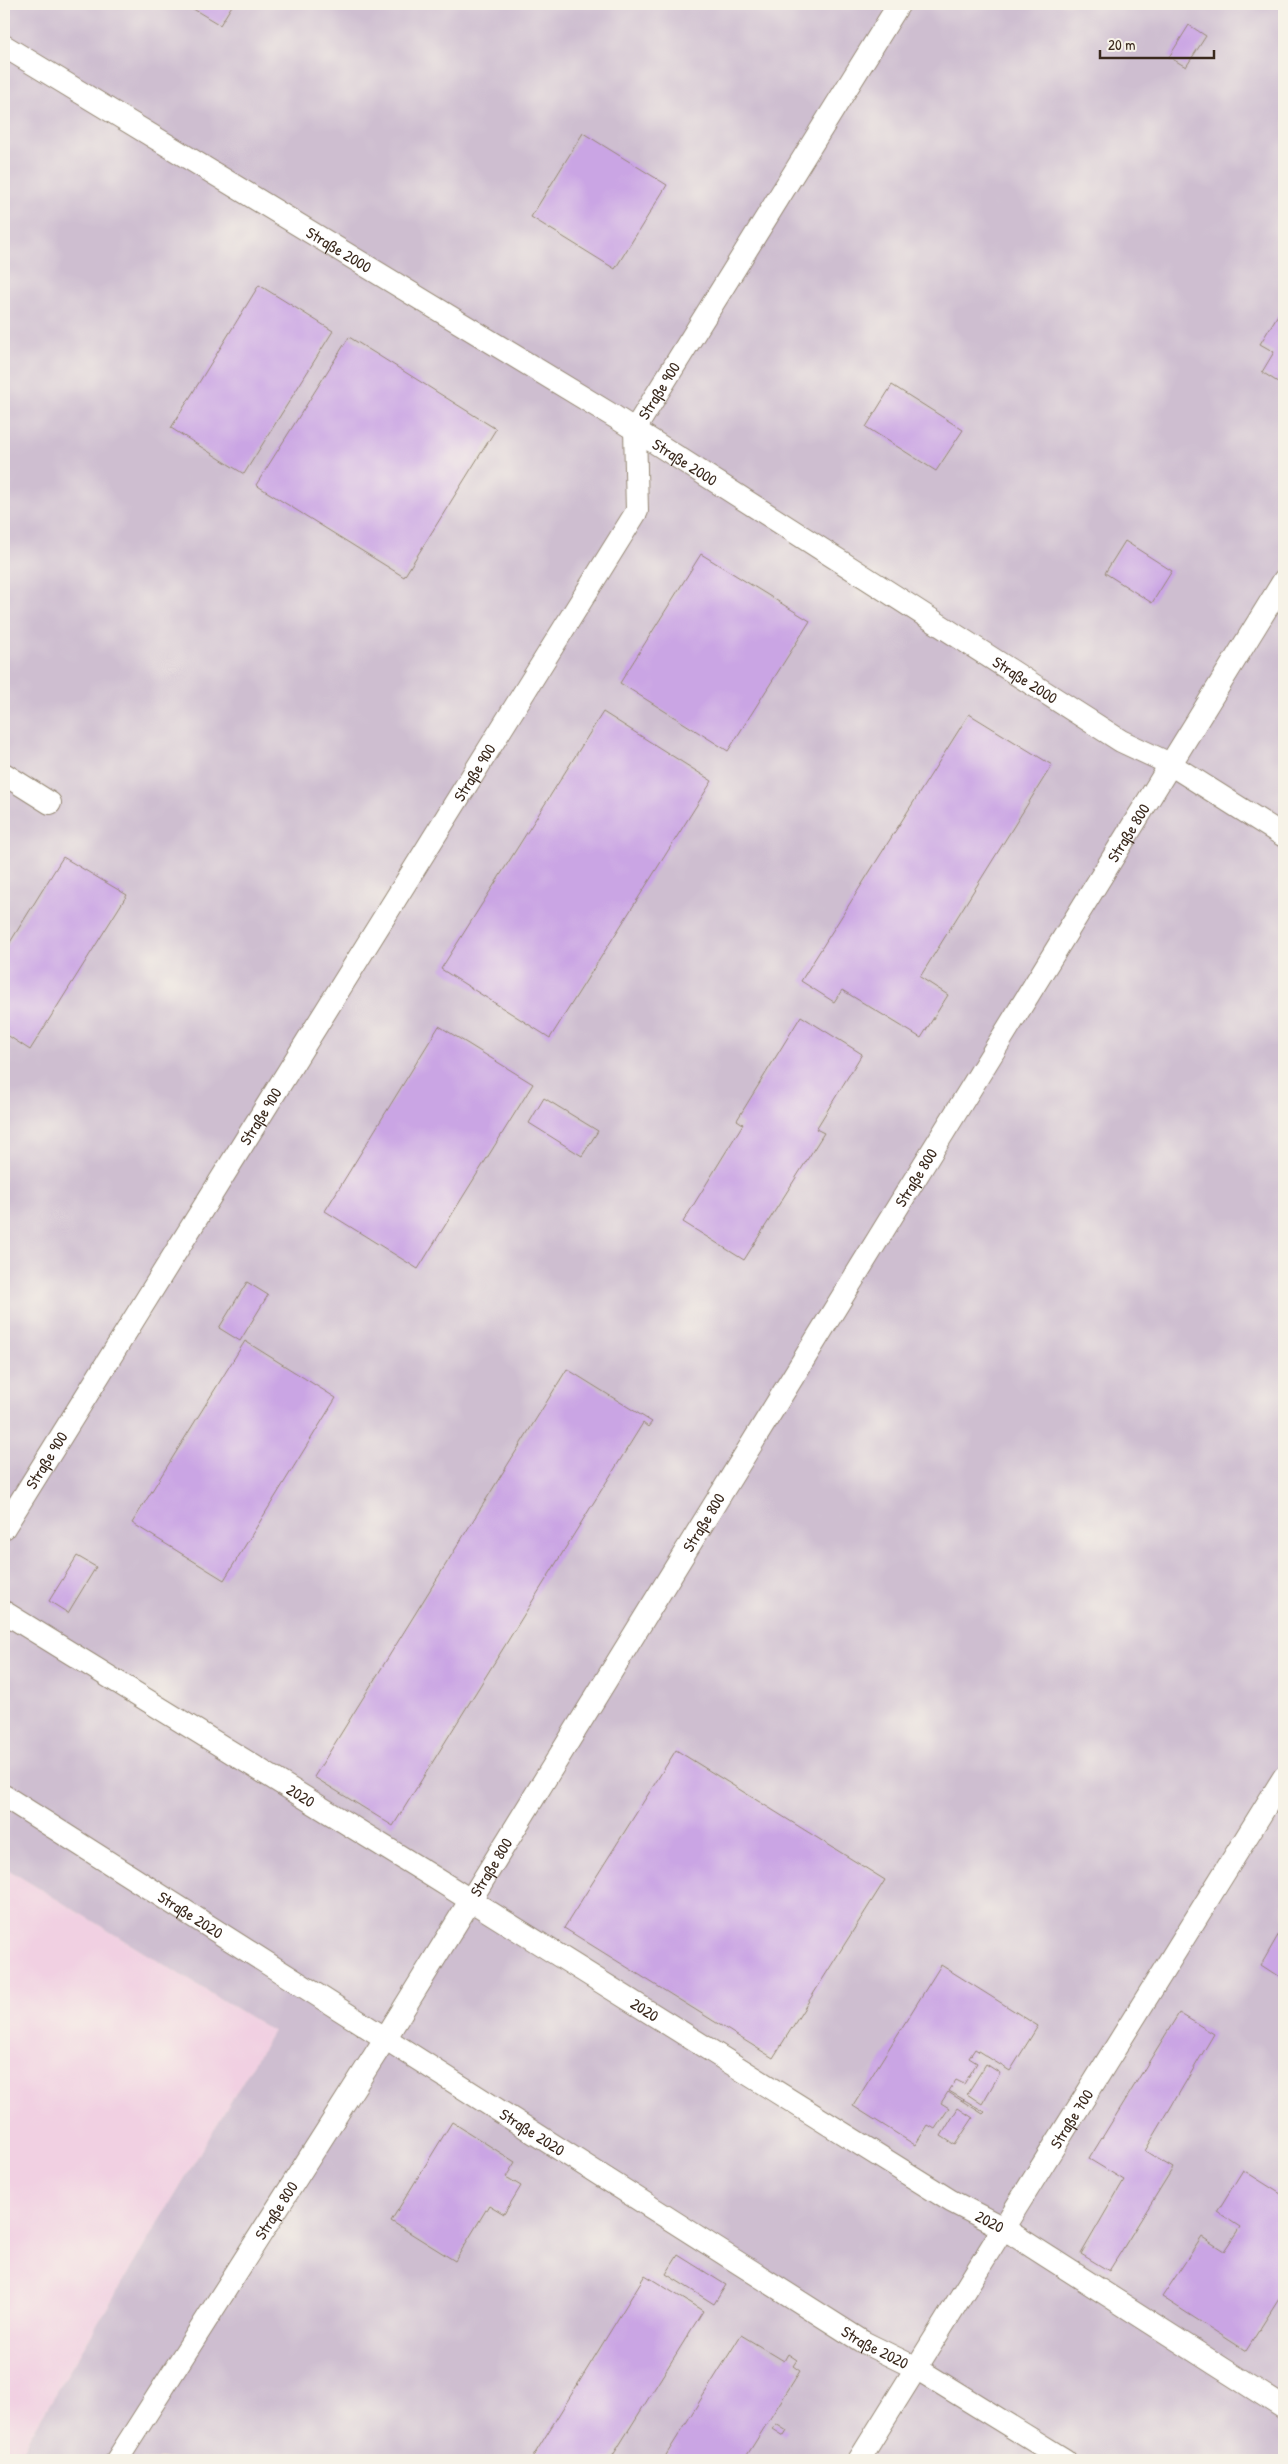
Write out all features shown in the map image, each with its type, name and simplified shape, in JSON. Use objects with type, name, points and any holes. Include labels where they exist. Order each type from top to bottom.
[{"type":"lane","name":"Straße 900","points":[[4,1528],[637,511],[635,429],[899,4]]},
{"type":"lane","name":"Straße 2000","points":[[4,46],[635,429],[1121,741],[1170,764],[1284,836]]},
{"type":"lane","name":"Straße 800","points":[[117,2460],[385,2039],[1284,580]]},
{"type":"lane","points":[[4,774],[50,803]]},
{"type":"lane","name":"2020","points":[[4,1612],[951,2202],[1003,2228],[1284,2408]]},
{"type":"lane","name":"Straße 700","points":[[859,2460],[1284,1777]]},
{"type":"lane","name":"Straße 2020","points":[[4,1796],[863,2342],[916,2368],[1065,2460]]},
{"type":"shaded area","points":[[4,4],[1284,4],[1284,2460],[16,2460],[273,2031],[4,1867]]},
{"type":"shaded area","points":[[4,1867],[273,2031],[16,2460],[4,2460]]},
{"type":"building","points":[[185,4],[233,4],[220,25]]},
{"type":"building","points":[[1189,25],[1206,36],[1186,67],[1169,57]]},
{"type":"building","points":[[583,133],[667,185],[615,269],[531,217]]},
{"type":"building","points":[[259,285],[333,331],[244,474],[171,428]]},
{"type":"building","points":[[1284,305],[1284,386],[1262,372],[1274,352],[1260,344]]},
{"type":"building","points":[[349,337],[496,429],[404,577],[256,485]]},
{"type":"building","points":[[892,385],[963,430],[936,471],[866,427]]},
{"type":"building","points":[[1125,541],[1172,571],[1152,603],[1105,573]]},
{"type":"building","points":[[701,554],[810,621],[728,751],[620,683]]},
{"type":"building","points":[[603,712],[712,781],[550,1038],[441,969]]},
{"type":"building","points":[[969,714],[1052,765],[920,977],[948,995],[921,1038],[842,990],[834,1002],[801,981]]},
{"type":"building","points":[[63,857],[127,895],[30,1050],[4,1033],[4,952]]},
{"type":"building","points":[[801,1016],[862,1054],[816,1129],[824,1133],[744,1260],[683,1222],[743,1124],[737,1120]]},
{"type":"building","points":[[439,1026],[533,1084],[418,1269],[325,1211]]},
{"type":"building","points":[[544,1098],[598,1131],[582,1156],[529,1123]]},
{"type":"building","points":[[247,1282],[268,1295],[240,1341],[219,1328]]},
{"type":"building","points":[[245,1341],[336,1398],[224,1580],[132,1523]]},
{"type":"building","points":[[567,1369],[652,1422],[648,1427],[643,1423],[393,1826],[314,1777]]},
{"type":"building","points":[[77,1556],[96,1567],[68,1613],[49,1601]]},
{"type":"building","points":[[676,1750],[885,1880],[773,2058],[564,1928]]},
{"type":"building","points":[[1284,1925],[1284,1980],[1261,1965]]},
{"type":"building","points":[[941,1965],[1038,2026],[1010,2071],[975,2049],[969,2058],[977,2063],[964,2084],[956,2080],[949,2091],[985,2112],[983,2114],[948,2092],[941,2103],[949,2108],[935,2129],[928,2125],[915,2145],[853,2106]]},
{"type":"building","points":[[1179,2013],[1214,2034],[1145,2151],[1173,2168],[1109,2271],[1081,2254],[1124,2180],[1089,2159]]},
{"type":"building","points":[[986,2064],[1000,2073],[982,2104],[967,2094]]},
{"type":"building","points":[[958,2108],[973,2118],[955,2145],[941,2136]]},
{"type":"building","points":[[452,2122],[515,2162],[506,2177],[521,2186],[504,2214],[489,2205],[455,2261],[391,2221]]},
{"type":"building","points":[[1243,2170],[1284,2196],[1284,2291],[1246,2351],[1162,2297],[1202,2237],[1224,2251],[1240,2227],[1217,2212]]},
{"type":"building","points":[[678,2255],[726,2285],[714,2304],[666,2274]]},
{"type":"building","points":[[645,2275],[703,2311],[610,2460],[531,2460]]},
{"type":"building","points":[[741,2335],[784,2361],[788,2354],[797,2360],[793,2366],[800,2371],[744,2460],[663,2460]]},
{"type":"building","points":[[776,2424],[787,2431],[784,2436],[773,2429]]}]
